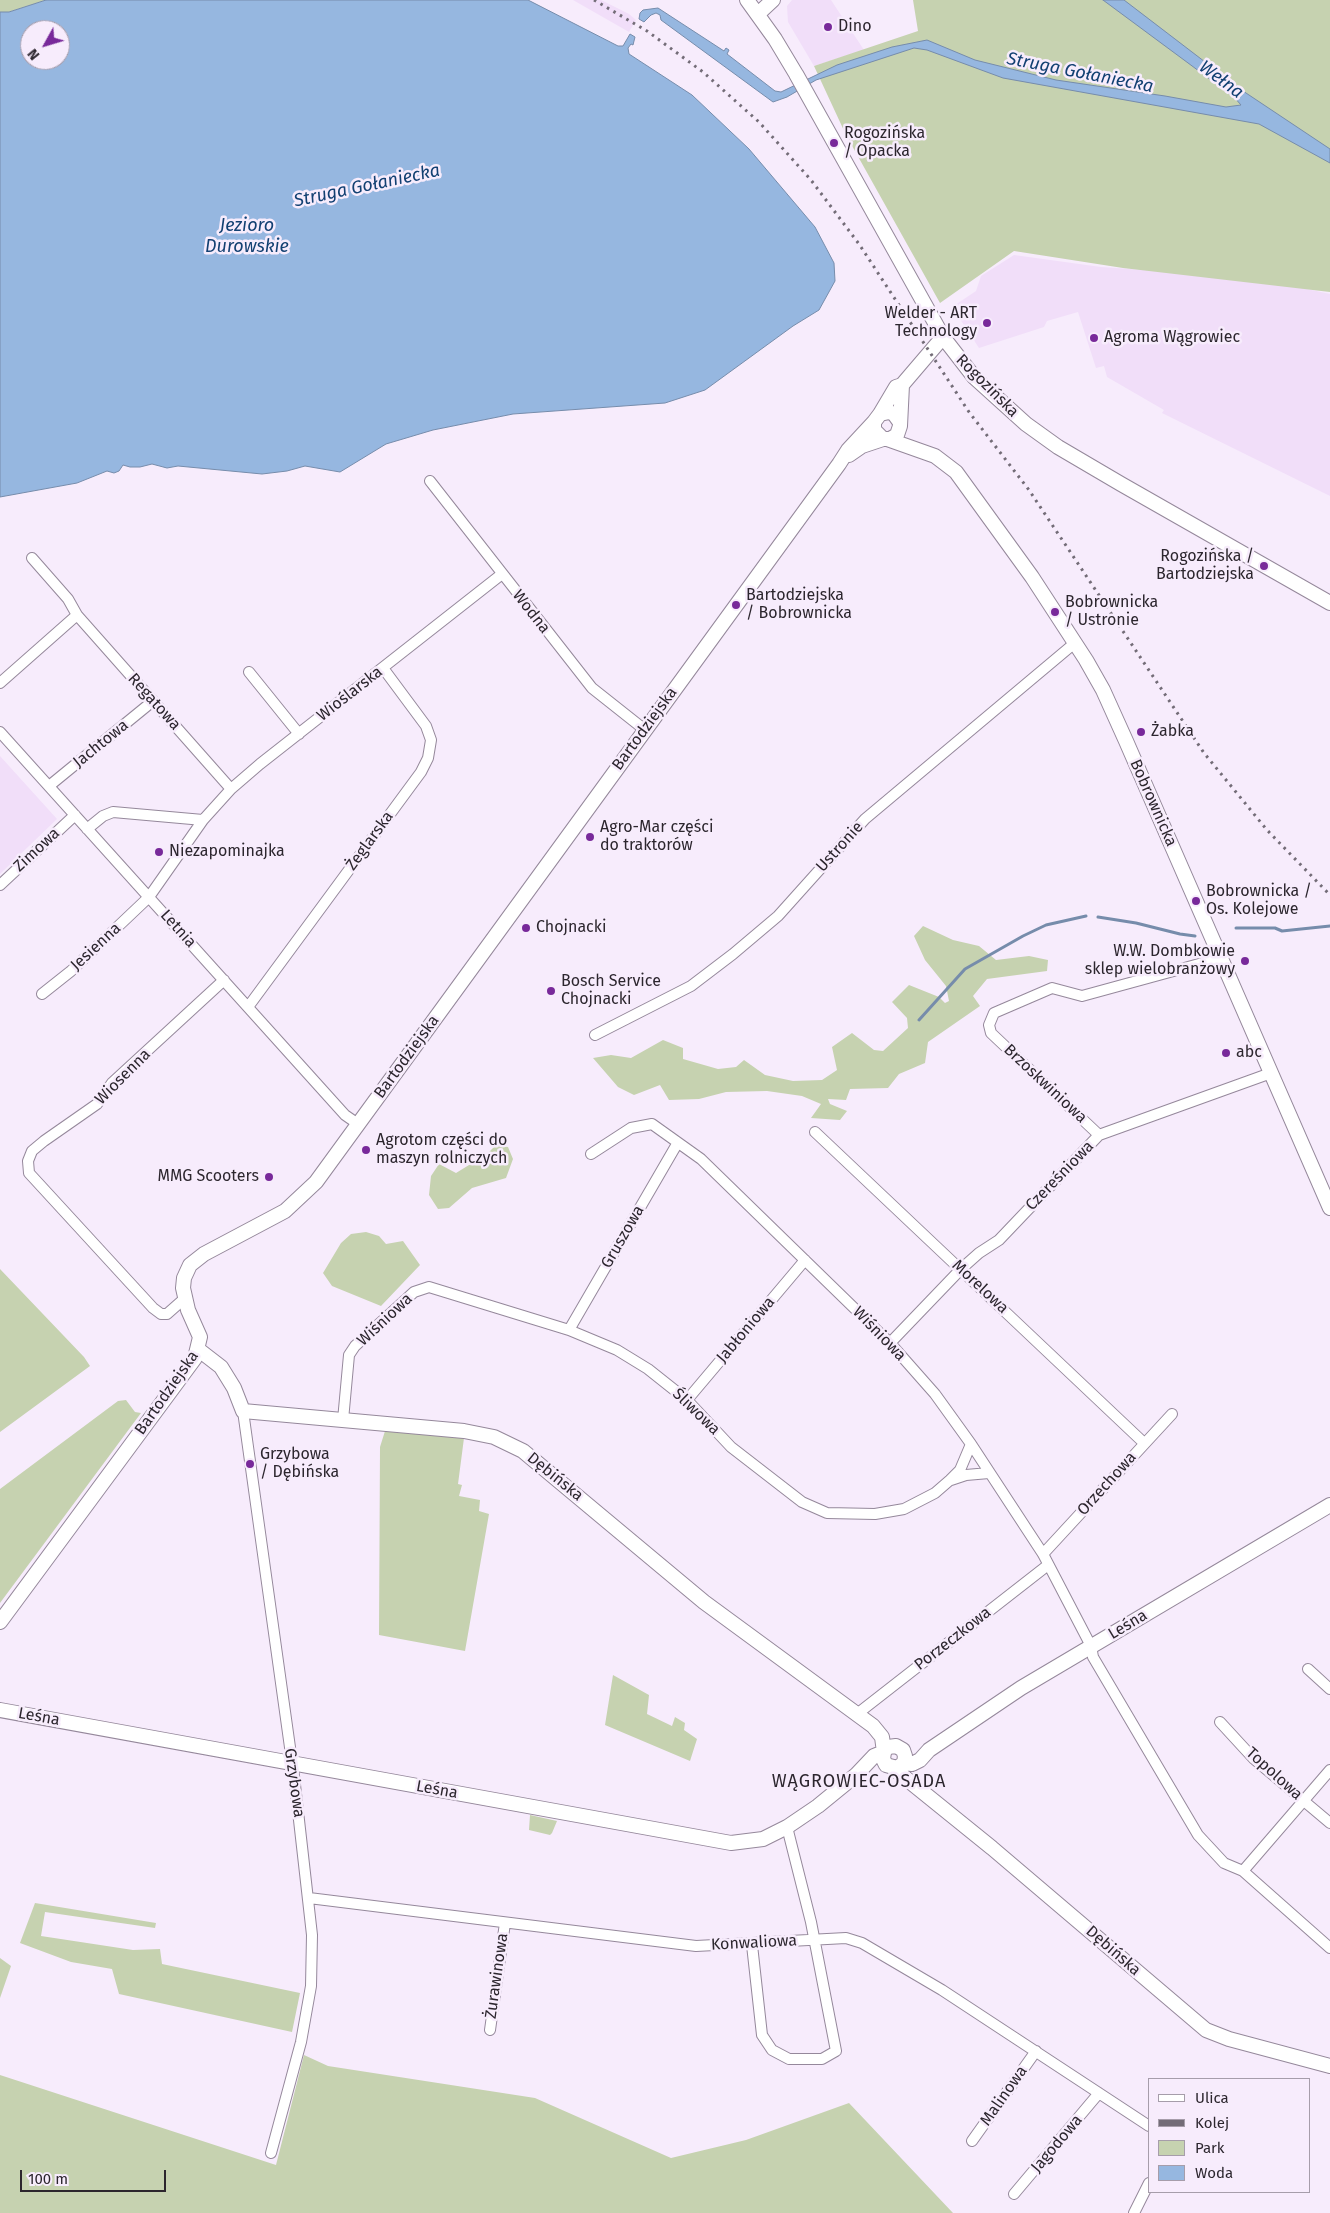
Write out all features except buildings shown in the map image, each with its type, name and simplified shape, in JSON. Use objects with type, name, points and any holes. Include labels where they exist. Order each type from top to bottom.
[{"type":"street","name":"Rogozińska","points":[[747,0],[796,74],[942,338],[986,389],[1026,424],[1107,477],[1330,603]]},
{"type":"street","points":[[758,14],[773,0]]},
{"type":"street","name":"Bartodziejska","points":[[0,1622],[193,1362],[199,1350],[200,1337],[184,1299],[184,1278],[193,1262],[277,1216],[292,1206],[316,1182],[848,450],[877,418],[892,394],[942,338]]},
{"type":"street","points":[[902,384],[900,426],[893,437],[885,439],[876,434],[877,418],[885,412],[894,414],[900,426],[909,446]]},
{"type":"street","name":"Bartodziejska","points":[[839,464],[856,450],[885,439]]},
{"type":"street","name":"Bobrownicka","points":[[885,439],[940,458],[959,475],[1076,642],[1107,699],[1330,1208]]},
{"type":"street","name":"Wodna","points":[[430,482],[592,688],[645,730]]},
{"type":"street","name":"Regatowa","points":[[32,558],[68,599],[77,616],[231,789]]},
{"type":"street","name":"Wioślarska","points":[[149,897],[203,820],[231,789],[502,574]]},
{"type":"street","points":[[0,683],[77,616]]},
{"type":"street","name":"Ustronie","points":[[595,1035],[691,986],[734,954],[778,916],[864,819],[1076,642]]},
{"type":"street","name":"Żeglarska","points":[[248,1007],[421,772],[428,758],[431,740],[426,726],[383,668]]},
{"type":"street","points":[[249,672],[300,734]]},
{"type":"street","name":"Jachtowa","points":[[49,786],[153,701]]},
{"type":"street","name":"Letnia","points":[[0,732],[345,1114],[358,1124]]},
{"type":"street","points":[[87,829],[103,816],[113,812],[203,820]]},
{"type":"street","name":"Zimowa","points":[[0,885],[75,815]]},
{"type":"street","name":"Jesienna","points":[[42,994],[71,971],[149,897]]},
{"type":"street","name":"Brzoskwiniowa","points":[[1099,1135],[991,1033],[989,1025],[994,1013],[1052,988],[1082,996],[1221,958]]},
{"type":"street","name":"Wiosenna","points":[[184,1299],[167,1314],[161,1314],[153,1308],[29,1173],[28,1161],[32,1151],[97,1104],[112,1084],[224,980]]},
{"type":"street","name":"Czereśniowa","points":[[890,1343],[960,1269],[999,1240],[1099,1135],[1271,1074]]},
{"type":"street","name":"Wiśniowa","points":[[591,1154],[631,1128],[652,1124],[677,1144],[701,1159],[890,1343],[935,1394],[971,1444],[1043,1554],[1091,1646],[1094,1657],[1198,1835],[1224,1863],[1243,1871],[1330,1948]]},
{"type":"street","name":"Morelowa","points":[[815,1132],[1144,1443]]},
{"type":"street","name":"Gruszowa","points":[[569,1330],[677,1144]]},
{"type":"street","name":"Jabłoniowa","points":[[687,1400],[805,1260]]},
{"type":"street","name":"Wiśniowa","points":[[343,1420],[350,1355],[355,1346],[414,1292],[429,1287]]},
{"type":"street","name":"Śliwowa","points":[[429,1287],[569,1330],[617,1350],[648,1369],[687,1400],[732,1447],[802,1502],[827,1513],[875,1514],[904,1509],[935,1493],[950,1480],[960,1470],[971,1444]]},
{"type":"street","points":[[199,1350],[221,1367],[234,1388],[243,1412]]},
{"type":"street","name":"Dębińska","points":[[243,1412],[464,1431],[494,1437],[517,1447],[543,1466],[704,1602],[873,1726],[895,1758],[921,1790],[1206,2030],[1229,2039],[1330,2066]]},
{"type":"street","name":"Grzybowa","points":[[243,1412],[292,1763],[309,1898],[312,1944],[311,1986],[301,2042],[271,2153]]},
{"type":"street","name":"Orzechowa","points":[[1043,1554],[1172,1414]]},
{"type":"street","name":"Śliwowa","points":[[950,1480],[966,1475],[989,1473]]},
{"type":"street","name":"Leśna","points":[[0,1710],[724,1842],[740,1843],[768,1837],[788,1827],[818,1806],[856,1775],[874,1756],[895,1758],[929,1750],[1005,1698],[1330,1505]]},
{"type":"street","name":"Porzeczkowa","points":[[857,1714],[1048,1565]]},
{"type":"street","points":[[1308,1669],[1330,1689]]},
{"type":"street","name":"Topolowa","points":[[1220,1722],[1254,1759],[1330,1823]]},
{"type":"street","points":[[1243,1871],[1330,1770]]},
{"type":"street","points":[[752,1945],[762,2034],[772,2050],[790,2059],[822,2059],[836,2050],[811,1922],[788,1827]]},
{"type":"street","name":"Konwaliowa","points":[[309,1898],[696,1946],[752,1945],[846,1938],[862,1943],[942,1990],[1148,2125]]},
{"type":"street","name":"Żurawinowa","points":[[490,2030],[505,1922]]},
{"type":"street","name":"Malinowa","points":[[972,2141],[1036,2051]]},
{"type":"street","name":"Jagodowa","points":[[1014,2194],[1099,2093]]},
{"type":"street","points":[[1134,2213],[1148,2185]]},
{"type":"shaded area","points":[[573,0],[601,0],[629,14],[636,20],[629,32]]},
{"type":"shaded area","points":[[792,0],[831,0],[864,50],[814,66],[788,22],[787,6]]},
{"type":"shaded area","points":[[1014,255],[1101,267],[1221,275],[1275,282],[1330,294],[1330,496],[1162,413],[1164,410],[1107,377],[1104,366],[1096,368],[1078,312],[1047,321],[1044,327],[979,348],[952,307],[976,291],[981,276]]},
{"type":"shaded area","points":[[0,756],[57,819],[0,874]]},
{"type":"green space","points":[[0,0],[46,0],[9,12],[0,12]]},
{"type":"green space","points":[[913,0],[1330,0],[1330,292],[1123,268],[1014,251],[940,303],[846,135],[814,66],[918,31]]},
{"type":"green space","points":[[923,926],[953,940],[979,946],[996,960],[1029,956],[1048,960],[1047,971],[987,979],[973,996],[980,1006],[928,1042],[925,1063],[899,1074],[888,1088],[850,1089],[846,1100],[828,1099],[830,1104],[847,1111],[840,1120],[811,1118],[821,1104],[802,1096],[767,1091],[726,1092],[699,1099],[669,1100],[660,1085],[634,1095],[618,1087],[593,1058],[611,1055],[631,1058],[663,1040],[683,1048],[683,1059],[718,1069],[736,1067],[744,1060],[765,1075],[793,1081],[822,1080],[837,1070],[832,1047],[852,1033],[874,1050],[883,1051],[908,1028],[907,1018],[892,1002],[909,985],[939,997],[945,1003],[949,1001],[946,986],[925,960],[914,936]]},
{"type":"green space","points":[[496,1145],[508,1147],[513,1159],[506,1178],[472,1188],[449,1208],[438,1209],[429,1195],[431,1176],[439,1164],[456,1173],[487,1154]]},
{"type":"green space","points":[[366,1232],[379,1236],[386,1244],[403,1241],[420,1265],[381,1306],[332,1286],[323,1273],[341,1243],[351,1234]]},
{"type":"green space","points":[[0,1269],[84,1357],[90,1366],[0,1432]]},
{"type":"green space","points":[[126,1400],[135,1412],[141,1413],[0,1603],[0,1489],[118,1401]]},
{"type":"green space","points":[[385,1431],[464,1438],[458,1484],[462,1485],[459,1496],[480,1500],[479,1511],[489,1514],[465,1651],[379,1635],[380,1447]]},
{"type":"green space","points":[[613,1675],[649,1695],[647,1714],[672,1726],[675,1717],[685,1723],[684,1730],[697,1739],[690,1761],[605,1725]]},
{"type":"green space","points":[[530,1815],[557,1821],[552,1833],[550,1835],[529,1830]]},
{"type":"green space","points":[[35,1903],[156,1923],[155,1928],[45,1912],[41,1936],[133,1950],[160,1949],[162,1964],[300,1993],[292,2032],[119,1994],[112,1969],[71,1962],[20,1943]]},
{"type":"green space","points":[[0,1958],[11,1966],[0,1998]]},
{"type":"green space","points":[[304,2055],[328,2066],[535,2098],[671,2158],[746,2140],[849,2103],[953,2213],[0,2213],[0,2075],[276,2165]]},
{"type":"water","name":"Jezioro Durowskie","points":[[46,0],[528,0],[618,46],[623,46],[630,34],[635,37],[633,45],[631,44],[628,48],[629,54],[692,95],[749,149],[815,227],[834,263],[835,281],[819,310],[793,326],[705,390],[665,403],[513,414],[433,430],[386,444],[340,472],[305,466],[287,471],[262,474],[178,466],[167,468],[152,464],[140,467],[123,465],[119,471],[114,473],[107,471],[77,483],[0,497],[0,12],[9,12]]},
{"type":"water","name":"Wełna","points":[[1103,0],[1124,0],[1243,91],[1330,149],[1330,163],[1259,124],[1003,78],[927,50],[914,48],[816,80],[787,97],[773,102],[661,20],[660,15],[656,13],[651,15],[644,22],[639,19],[640,13],[643,10],[658,8],[724,51],[726,48],[729,50],[727,54],[775,91],[781,92],[837,65],[892,47],[927,40],[975,60],[1056,80],[1226,107],[1241,105],[1234,97]]},
{"type":"waterway","points":[[919,1020],[965,969],[1046,925],[1086,916]]},
{"type":"waterway","points":[[1098,917],[1195,936]]},
{"type":"waterway","points":[[1236,928],[1275,928],[1282,931],[1330,926]]},
{"type":"railway","points":[[594,0],[647,31],[703,72],[759,122],[811,180],[859,244],[969,412],[1029,490],[1204,753],[1267,830],[1330,895]]},
{"type":"place","name":"Dino","points":[[828,27]]},
{"type":"place","name":"Rogozińska / Opacka","points":[[834,143]]},
{"type":"place","name":"Welder - ART Technology","points":[[987,323]]},
{"type":"place","name":"Agroma Wągrowiec","points":[[1094,338]]},
{"type":"place","name":"Rogozińska / Bartodziejska","points":[[1264,566]]},
{"type":"place","name":"Bartodziejska / Bobrownicka","points":[[736,605]]},
{"type":"place","name":"Bobrownicka / Ustronie","points":[[1055,612]]},
{"type":"place","name":"Żabka","points":[[1141,732]]},
{"type":"place","name":"Agro-Mar części do traktorów","points":[[590,837]]},
{"type":"place","name":"Niezapominajka","points":[[159,852]]},
{"type":"place","name":"Bobrownicka / Os. Kolejowe","points":[[1196,901]]},
{"type":"place","name":"Chojnacki","points":[[526,928]]},
{"type":"place","name":"W.W. Dombkowie sklep wielobranżowy","points":[[1245,961]]},
{"type":"place","name":"Bosch Service Chojnacki","points":[[551,991]]},
{"type":"place","name":"abc","points":[[1226,1053]]},
{"type":"place","name":"Agrotom części do maszyn rolniczych","points":[[366,1150]]},
{"type":"place","name":"MMG Scooters","points":[[269,1177]]},
{"type":"place","name":"Grzybowa / Dębińska","points":[[250,1464]]},
{"type":"district","name":"WĄGROWIEC-OSADA","points":[[859,1782]]},
{"type":"water label","name":"Struga Gołaniecka","points":[[1080,73]]},
{"type":"water label","name":"Struga Gołaniecka","points":[[367,186]]}]
